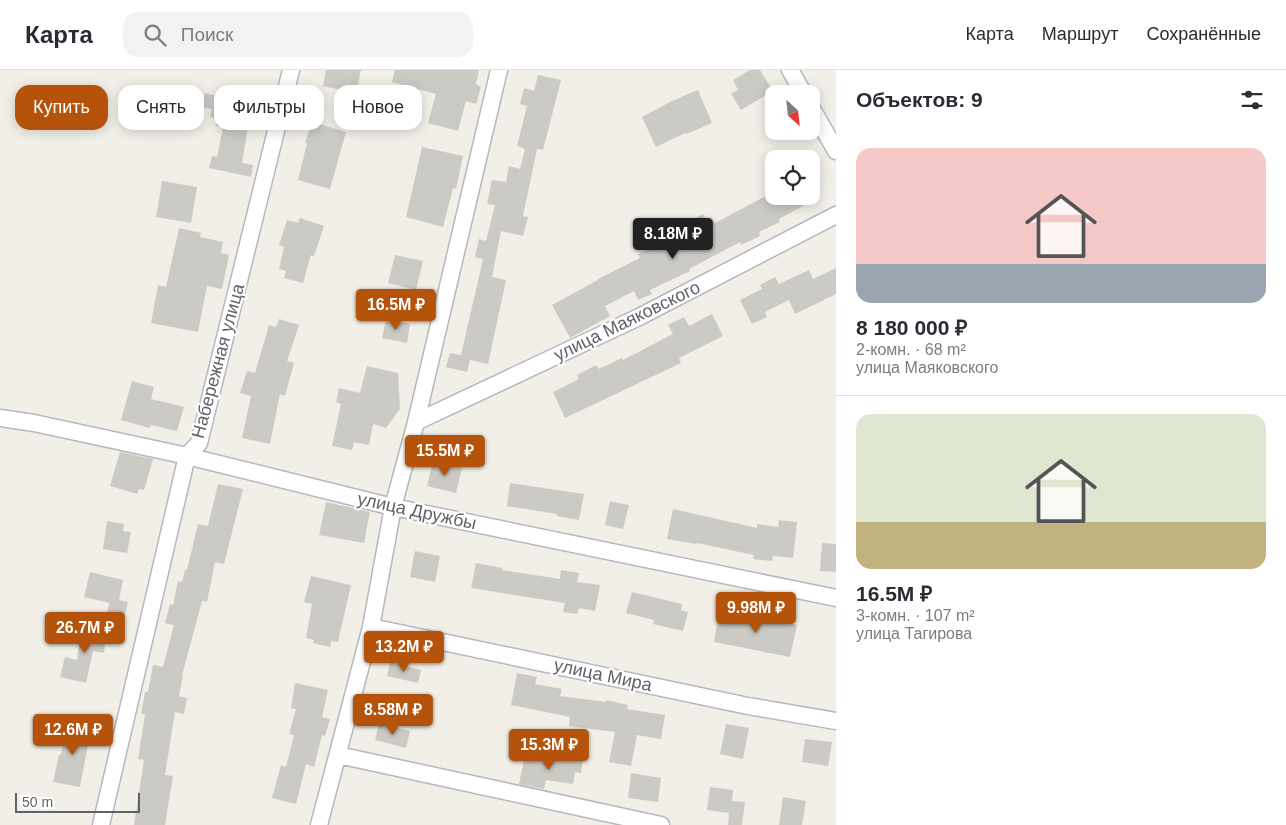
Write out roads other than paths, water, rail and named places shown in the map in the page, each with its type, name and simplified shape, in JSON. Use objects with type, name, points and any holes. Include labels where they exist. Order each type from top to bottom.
[{"type":"street","name":"Набережная улица","points":[[100,825],[187,456],[199,443],[291,70]]},
{"type":"street","points":[[319,825],[371,627],[393,507],[416,422],[499,70]]},
{"type":"street","points":[[790,70],[799,85]]},
{"type":"street","points":[[820,123],[836,151]]},
{"type":"street","name":"улица Маяковского","points":[[416,422],[640,317],[836,215]]},
{"type":"street","name":"улица Дружбы","points":[[0,418],[34,422],[187,456],[393,507],[836,598]]},
{"type":"street","name":"улица Мира","points":[[371,627],[748,706],[836,722]]},
{"type":"street","points":[[338,755],[661,825]]}]
